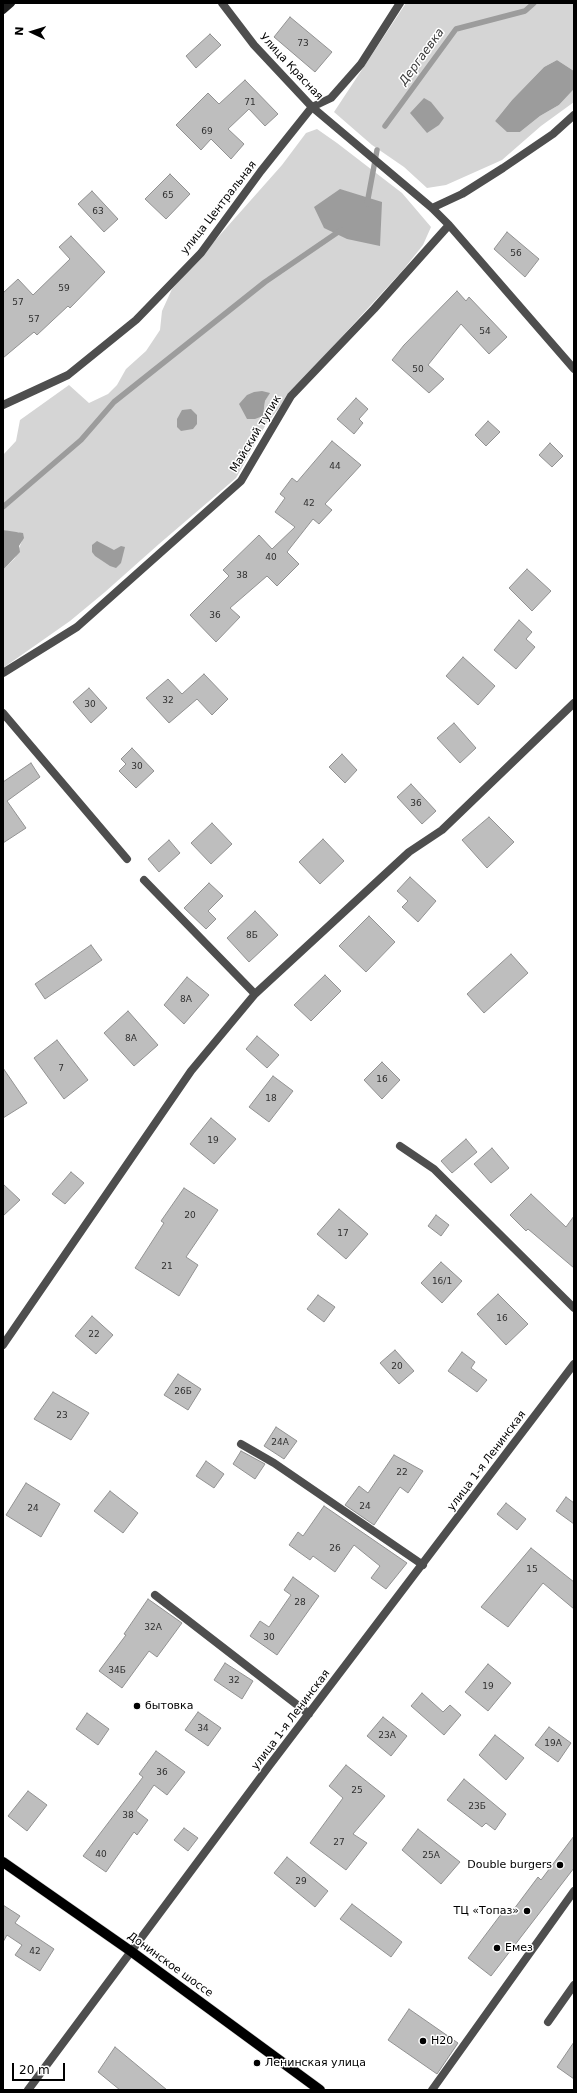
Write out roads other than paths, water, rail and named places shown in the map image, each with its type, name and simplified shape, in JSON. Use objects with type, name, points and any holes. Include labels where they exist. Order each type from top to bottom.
[{"type":"main road","points":[[3,10],[10,3]]},
{"type":"main road","name":"Донинское шоссе","points":[[3,1862],[132,1952],[320,2090]]},
{"type":"street","name":"Улица Красная","points":[[222,3],[254,44],[312,107],[406,185],[449,225],[574,369]]},
{"type":"street","name":"улица Центральная","points":[[3,405],[68,375],[136,320],[201,253],[261,171],[312,107],[331,98],[361,64],[400,3]]},
{"type":"street","points":[[432,208],[462,194],[504,168],[553,134],[574,115]]},
{"type":"street","name":"Майский тупик","points":[[3,673],[77,627],[241,481],[292,396],[374,309],[449,225]]},
{"type":"street","points":[[3,1345],[191,1071],[255,994],[409,852],[442,830],[574,704]]},
{"type":"street","points":[[3,713],[127,859]]},
{"type":"street","points":[[144,880],[255,994]]},
{"type":"street","points":[[400,1146],[434,1169],[574,1308]]},
{"type":"street","name":"улица 1-я Ленинская","points":[[28,2090],[309,1714],[574,1364]]},
{"type":"street","points":[[241,1444],[274,1463],[422,1565]]},
{"type":"street","points":[[155,1595],[309,1714]]},
{"type":"street","points":[[432,2090],[574,1891]]},
{"type":"street","points":[[548,2022],[574,1985]]},
{"type":"waterway","name":"Дергаевка","points":[[385,126],[456,29],[525,11],[534,3]]},
{"type":"waterway","name":"Дергаевка","points":[[367,204],[377,150]]},
{"type":"waterway","points":[[3,507],[81,440],[114,402],[265,282],[341,230]]},
{"type":"place","name":"бытовка","points":[[137,1706]]},
{"type":"place","name":"Double burgers","points":[[560,1865]]},
{"type":"place","name":"ТЦ «Топаз»","points":[[527,1911]]},
{"type":"place","name":"Емез","points":[[497,1948]]},
{"type":"place","name":"H20","points":[[423,2041]]},
{"type":"place","name":"Ленинская улица","points":[[257,2063]]}]
